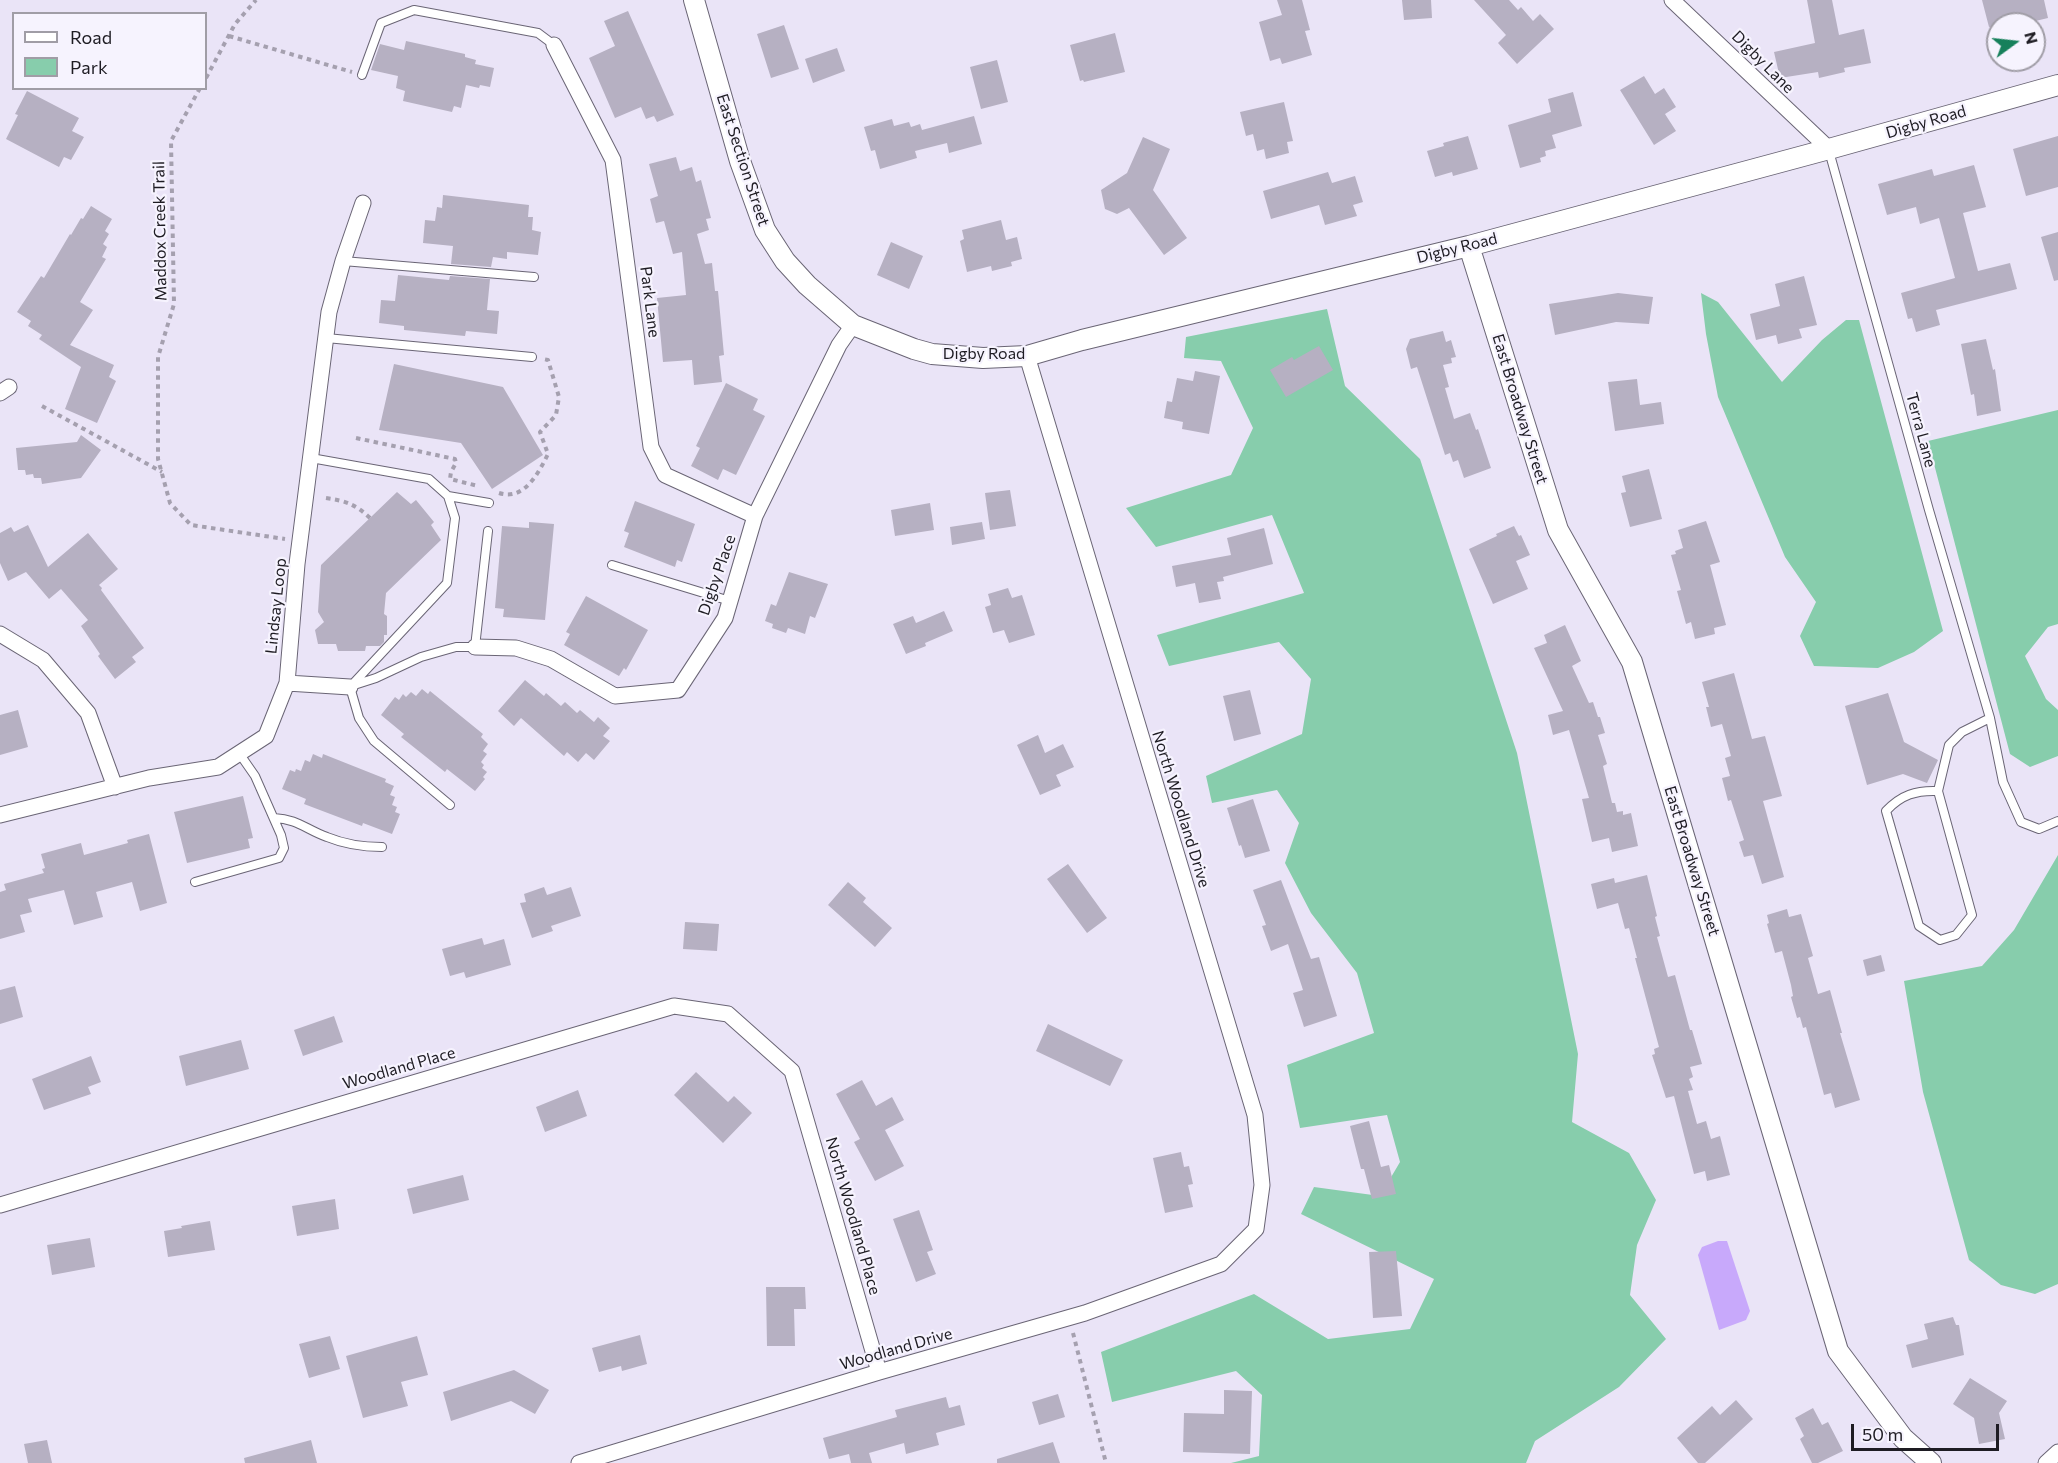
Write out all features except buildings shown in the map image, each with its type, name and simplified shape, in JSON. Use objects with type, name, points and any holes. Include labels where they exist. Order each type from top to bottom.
[{"type":"street","name":"East Section Street","points":[[694,0],[740,161],[765,230],[785,261],[807,285],[853,325]]},
{"type":"street","name":"Digby Lane","points":[[1672,0],[1829,149]]},
{"type":"street","name":"Park Lane","points":[[554,45],[613,160],[651,447],[666,475],[755,516]]},
{"type":"street","name":"Digby Road","points":[[853,325],[914,350],[932,354],[983,358],[1027,356],[1082,340],[1469,246],[2058,85]]},
{"type":"street","name":"Lindsay Loop","points":[[0,815],[149,778],[218,767],[266,736],[287,682],[297,564],[329,312],[343,261],[363,203]]},
{"type":"street","name":"East Broadway Street","points":[[1469,246],[1558,530],[1632,662],[1838,1350],[1903,1438],[1931,1463]]},
{"type":"street","name":"Digby Place","points":[[475,647],[516,648],[551,659],[615,696],[678,690],[725,618],[755,516],[839,345],[853,325]]},
{"type":"street","name":"North Woodland Drive","points":[[1027,356],[1255,1115],[1263,1185],[1256,1228],[1221,1264]]},
{"type":"street","points":[[0,634],[43,660],[88,713],[115,787]]},
{"type":"street","name":"Digby Place","points":[[287,682],[350,687]]},
{"type":"street","name":"Woodland Place","points":[[0,1204],[674,1006],[728,1014],[792,1071]]},
{"type":"street","name":"North Woodland Place","points":[[792,1071],[879,1372]]},
{"type":"street","name":"Woodland Drive","points":[[579,1463],[879,1372],[1069,1318],[1221,1264]]},
{"type":"street","points":[[2046,1463],[2058,1452]]},
{"type":"lane","points":[[362,75],[381,23],[414,10],[538,33],[554,45]]},
{"type":"lane","name":"Terra Lane","points":[[1829,149],[1926,499],[1990,718],[2003,782],[2020,822],[2039,829],[2058,821]]},
{"type":"lane","points":[[343,261],[534,277]]},
{"type":"lane","points":[[326,338],[532,357]]},
{"type":"lane","points":[[311,458],[429,479],[448,496],[455,518],[447,583],[350,687],[359,717],[374,741],[450,805]]},
{"type":"lane","points":[[448,496],[489,503]]},
{"type":"lane","points":[[475,647],[488,531]]},
{"type":"lane","points":[[612,565],[730,601]]},
{"type":"lane","name":"Digby Place","points":[[350,687],[376,678],[421,657],[456,647],[475,647]]},
{"type":"lane","points":[[1938,791],[1923,790],[1907,794],[1894,802],[1886,811],[1919,926],[1940,940],[1956,935],[1972,915],[1938,791],[1949,745],[1962,732],[1990,718]]},
{"type":"lane","points":[[195,882],[279,858],[284,848],[281,835],[255,776],[239,753]]},
{"type":"lane","points":[[274,819],[289,819],[327,838],[363,847],[382,847]]},
{"type":"path","points":[[207,76],[235,24],[256,0]]},
{"type":"path","points":[[229,36],[362,75]]},
{"type":"path","name":"Maddox Creek Trail","points":[[199,90],[171,141],[174,304],[158,357],[158,459],[170,504],[191,525],[285,539]]},
{"type":"path","points":[[494,491],[502,495],[513,495],[522,491],[539,472],[548,454],[540,432],[556,415],[559,398],[548,360],[532,357]]},
{"type":"path","points":[[42,406],[162,472]]},
{"type":"path","points":[[356,438],[455,459],[456,463],[450,479],[485,487]]},
{"type":"path","points":[[326,498],[345,501],[358,507],[370,518]]},
{"type":"path","points":[[1069,1318],[1106,1463]]},
{"type":"green space","points":[[1701,293],[1718,302],[1782,382],[1822,340],[1846,320],[1859,320],[1943,631],[1914,652],[1878,668],[1814,666],[1800,636],[1816,602],[1785,557],[1718,397]]},
{"type":"green space","points":[[1327,309],[1345,386],[1420,459],[1517,753],[1578,1054],[1572,1122],[1629,1153],[1656,1200],[1637,1245],[1630,1295],[1666,1339],[1619,1387],[1535,1441],[1526,1463],[1231,1463],[1259,1456],[1262,1395],[1236,1371],[1112,1402],[1101,1352],[1254,1294],[1328,1339],[1410,1329],[1434,1279],[1301,1214],[1314,1187],[1380,1196],[1400,1162],[1387,1115],[1300,1128],[1287,1065],[1374,1033],[1357,973],[1311,913],[1285,863],[1299,823],[1277,790],[1212,803],[1206,776],[1302,734],[1311,679],[1279,642],[1169,666],[1157,635],[1304,593],[1272,515],[1156,547],[1126,508],[1231,475],[1253,428],[1221,361],[1184,358],[1186,337]]},
{"type":"green space","points":[[2058,410],[2058,624],[2048,627],[2025,656],[2046,699],[2058,710],[2058,756],[2030,767],[2010,754],[1928,441]]},
{"type":"green space","points":[[2058,855],[2058,1284],[2035,1294],[2001,1285],[1969,1260],[1923,1092],[1904,981],[1982,966],[2014,930]]},
{"type":"shaded area","points":[[1718,1241],[1727,1241],[1750,1311],[1746,1320],[1719,1330],[1698,1255],[1702,1247]]}]
